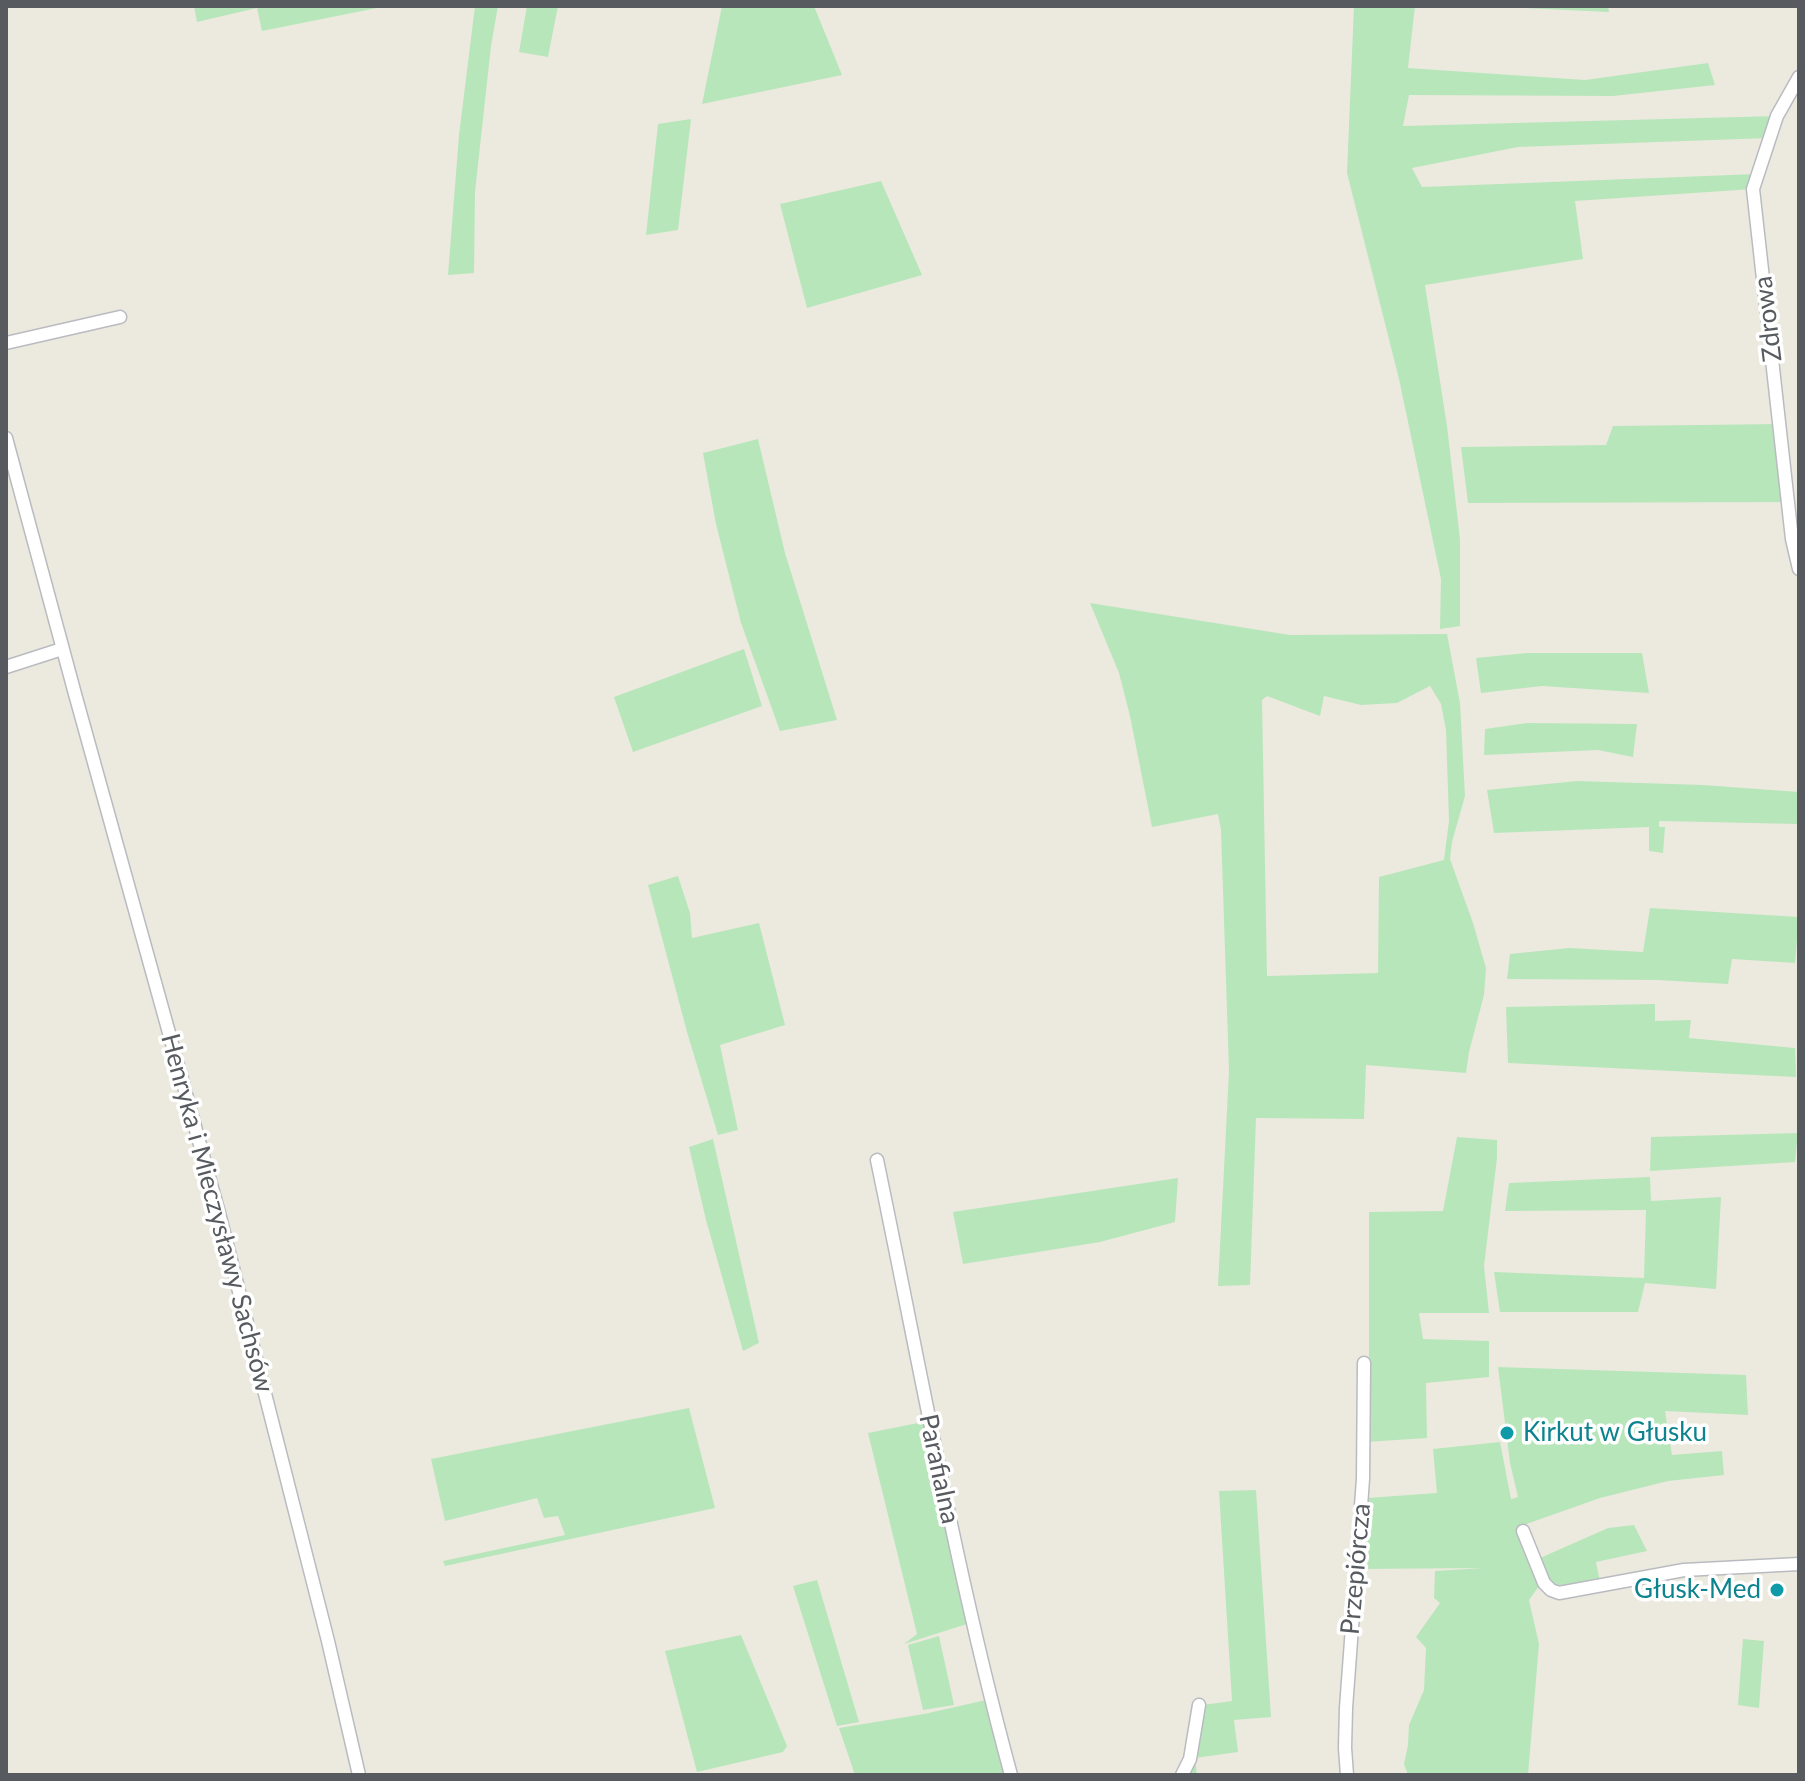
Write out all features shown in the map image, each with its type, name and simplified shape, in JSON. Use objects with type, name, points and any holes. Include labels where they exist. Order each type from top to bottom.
[{"type":"street","name":"Zdrowa","points":[[1799,77],[1777,116],[1753,189],[1792,539],[1799,569]]},
{"type":"street","points":[[6,343],[120,317]]},
{"type":"street","name":"Henryka i Mieczysławy Sachsów","points":[[6,438],[219,1213],[359,1775]]},
{"type":"street","points":[[6,667],[63,651]]},
{"type":"street","name":"Parafialna","points":[[877,1160],[929,1423],[988,1692],[1011,1775]]},
{"type":"street","name":"Przepiórcza","points":[[1347,1775],[1346,1708],[1363,1479],[1364,1363]]},
{"type":"street","points":[[1523,1531],[1544,1583],[1559,1593],[1684,1570],[1799,1564]]},
{"type":"street","points":[[1182,1775],[1190,1759],[1199,1705]]},
{"type":"green space","points":[[194,6],[387,6],[262,31],[257,8],[197,22]]},
{"type":"green space","points":[[475,6],[498,6],[475,192],[474,273],[448,275],[459,135]]},
{"type":"green space","points":[[527,6],[558,6],[548,57],[519,52]]},
{"type":"green space","points":[[722,6],[814,6],[842,75],[702,104]]},
{"type":"green space","points":[[1354,6],[1415,6],[1408,68],[1585,80],[1708,63],[1715,85],[1613,96],[1409,95],[1403,126],[1777,116],[1769,138],[1518,147],[1412,168],[1422,187],[1757,174],[1753,189],[1575,201],[1583,259],[1425,285],[1447,426],[1460,539],[1460,626],[1440,629],[1441,579],[1399,379],[1347,173]]},
{"type":"green space","points":[[1481,6],[1608,6],[1609,12]]},
{"type":"green space","points":[[691,119],[678,230],[646,235],[658,124]]},
{"type":"green space","points":[[881,181],[922,275],[807,308],[780,204]]},
{"type":"green space","points":[[1781,424],[1789,502],[1468,503],[1461,447],[1606,445],[1613,426]]},
{"type":"green space","points":[[758,439],[785,553],[837,720],[780,731],[741,623],[716,524],[703,453]]},
{"type":"green space","points":[[1090,603],[1290,635],[1447,634],[1460,703],[1465,796],[1450,859],[1486,968],[1484,995],[1466,1073],[1366,1065],[1364,1119],[1256,1118],[1250,1285],[1218,1286],[1229,1071],[1218,814],[1152,827],[1119,673]],"holes":[[[1430,686],[1441,704],[1446,730],[1449,821],[1444,860],[1379,877],[1378,973],[1267,976],[1262,700],[1267,696],[1320,716],[1324,696],[1361,705],[1397,703]]]},
{"type":"green space","points":[[744,649],[762,706],[633,752],[614,697]]},
{"type":"green space","points":[[1527,653],[1642,653],[1649,693],[1542,686],[1481,693],[1476,658]]},
{"type":"green space","points":[[1527,723],[1637,724],[1633,757],[1598,750],[1484,755],[1485,729]]},
{"type":"green space","points":[[1577,781],[1799,792],[1799,824],[1659,821],[1659,827],[1665,827],[1663,853],[1649,851],[1649,827],[1494,833],[1487,790]]},
{"type":"green space","points":[[678,876],[690,913],[692,938],[759,923],[785,1025],[720,1045],[738,1130],[718,1135],[648,885]]},
{"type":"green space","points":[[1650,908],[1799,917],[1795,963],[1732,959],[1728,984],[1507,979],[1510,954],[1569,948],[1643,952]]},
{"type":"green space","points":[[1655,1004],[1655,1021],[1691,1020],[1689,1038],[1795,1048],[1796,1077],[1508,1063],[1506,1007]]},
{"type":"green space","points":[[1798,1133],[1795,1162],[1650,1171],[1651,1137]]},
{"type":"green space","points":[[1457,1137],[1497,1140],[1484,1266],[1489,1313],[1419,1313],[1423,1339],[1489,1341],[1489,1377],[1426,1383],[1427,1438],[1366,1442],[1369,1212],[1443,1211]]},
{"type":"green space","points":[[713,1139],[759,1343],[743,1351],[689,1147]]},
{"type":"green space","points":[[1650,1177],[1651,1201],[1721,1197],[1716,1289],[1645,1283],[1638,1312],[1500,1312],[1494,1272],[1644,1278],[1646,1210],[1505,1211],[1509,1183]]},
{"type":"green space","points":[[1178,1178],[1175,1222],[1100,1242],[963,1264],[953,1212]]},
{"type":"green space","points":[[1498,1367],[1746,1375],[1748,1415],[1665,1411],[1672,1455],[1722,1451],[1724,1475],[1668,1481],[1600,1498],[1518,1527],[1539,1586],[1529,1600],[1539,1644],[1528,1775],[1408,1775],[1404,1764],[1409,1725],[1424,1690],[1426,1648],[1416,1637],[1440,1603],[1434,1598],[1435,1571],[1483,1568],[1361,1569],[1367,1498],[1437,1493],[1433,1449],[1500,1442],[1511,1499],[1518,1497],[1510,1463]]},
{"type":"green space","points":[[689,1408],[715,1508],[445,1566],[443,1561],[565,1535],[558,1516],[544,1518],[537,1498],[445,1521],[431,1459]]},
{"type":"green space","points":[[923,1422],[967,1624],[904,1644],[917,1634],[868,1433]]},
{"type":"green space","points":[[1256,1490],[1271,1717],[1234,1720],[1238,1752],[1195,1758],[1197,1775],[1185,1775],[1203,1705],[1232,1701],[1219,1491]]},
{"type":"green space","points":[[1634,1525],[1647,1551],[1596,1562],[1600,1582],[1557,1587],[1551,1582],[1540,1558],[1608,1528]]},
{"type":"green space","points":[[817,1580],[859,1722],[837,1726],[793,1586]]},
{"type":"green space","points":[[741,1635],[787,1746],[783,1752],[697,1772],[665,1651]]},
{"type":"green space","points":[[939,1636],[954,1705],[923,1710],[908,1645]]},
{"type":"green space","points":[[1743,1639],[1764,1641],[1759,1708],[1738,1705]]},
{"type":"green space","points":[[986,1700],[1006,1775],[855,1775],[839,1728]]},
{"type":"place","name":"Kirkut w Głusku","points":[[1507,1433]]},
{"type":"place","name":"Głusk-Med","points":[[1777,1590]]}]
